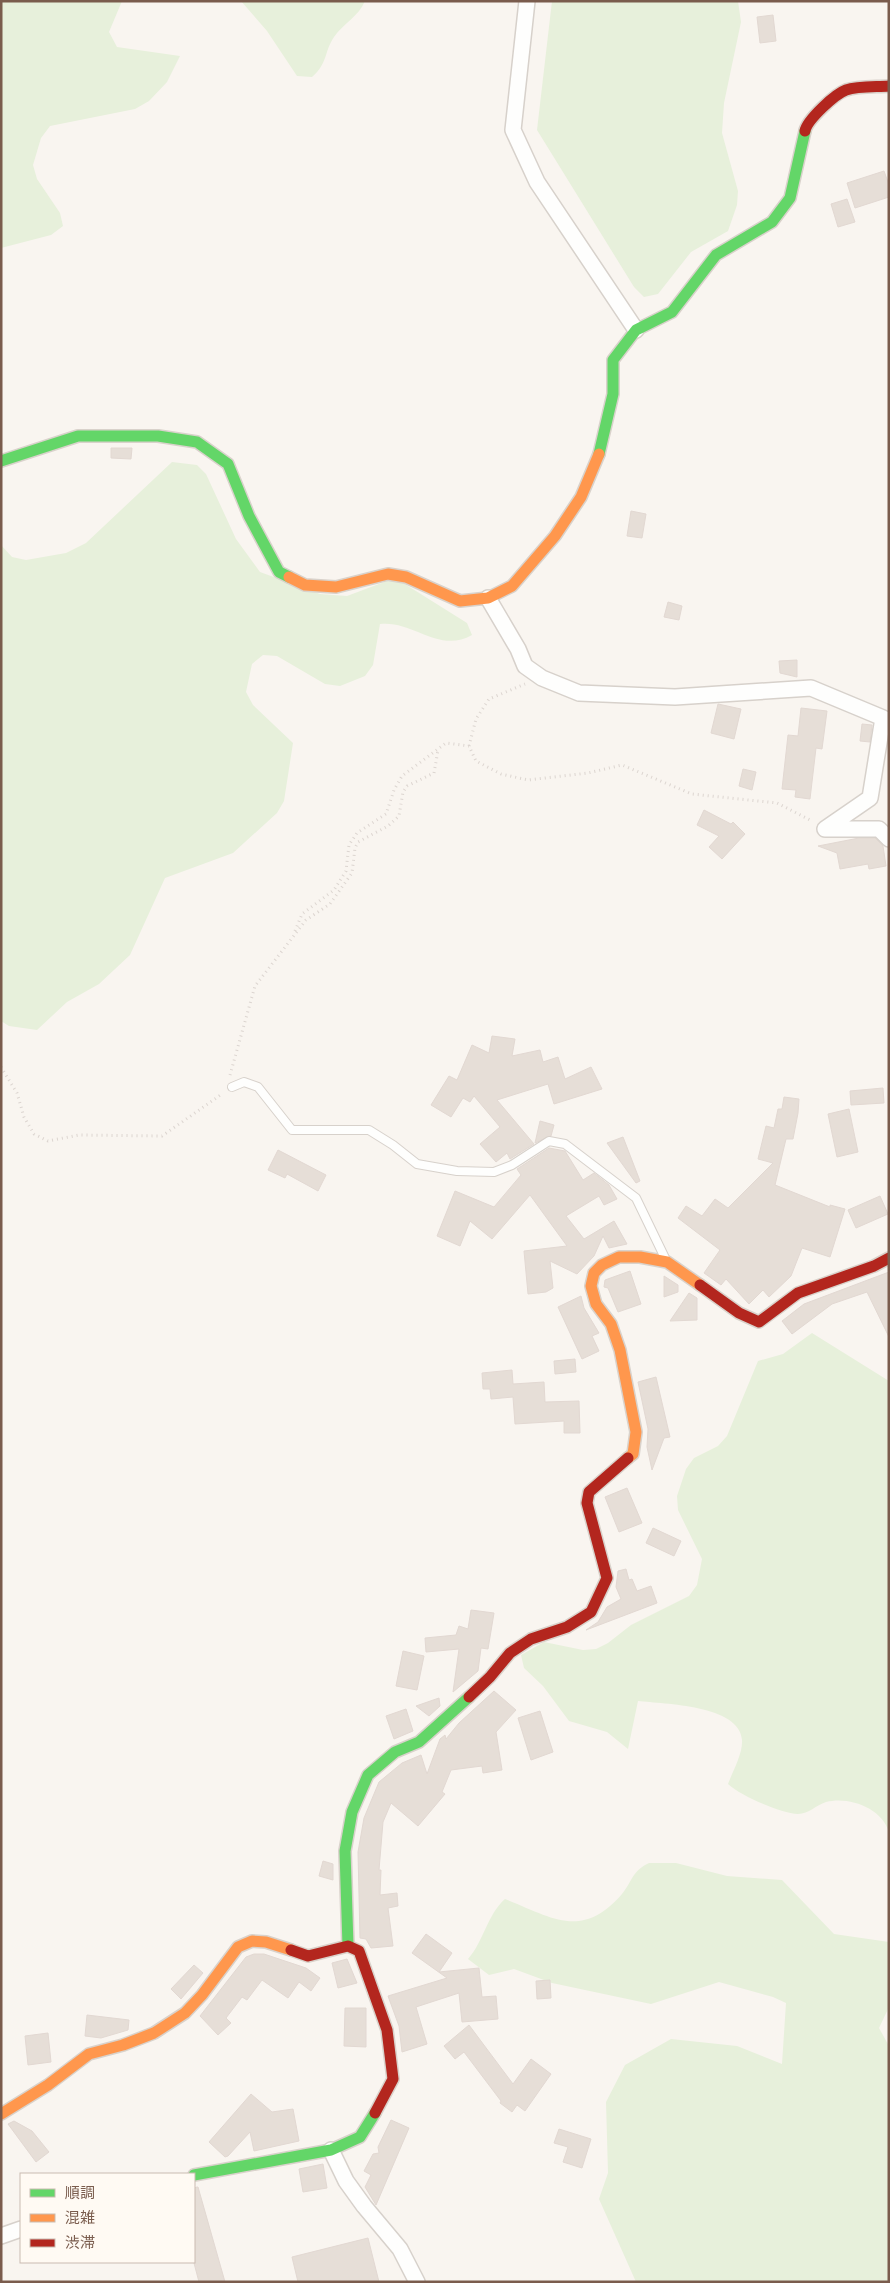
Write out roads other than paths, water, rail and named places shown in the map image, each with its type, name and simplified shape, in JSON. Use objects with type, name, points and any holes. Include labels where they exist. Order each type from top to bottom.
[{"type":"street","points":[[527,1],[513,130],[537,182],[636,330]]},
{"type":"street","points":[[1,461],[78,436],[158,436],[197,442],[228,464],[249,516],[280,572],[305,585],[336,587],[388,574],[406,577],[460,602],[488,598],[512,586],[555,536],[581,497],[602,446],[613,394],[614,360],[636,330],[672,312],[716,255],[772,222],[790,198],[806,126],[824,106],[845,90],[889,86]]},
{"type":"street","points":[[488,598],[518,649],[525,666],[542,678],[580,693],[675,697],[812,688],[886,719],[870,798],[825,829],[878,829],[889,839]]},
{"type":"street","points":[[348,1946],[345,1851],[352,1812],[368,1776],[395,1752],[419,1742],[490,1677],[510,1652],[531,1639],[567,1627],[591,1612],[607,1578],[587,1503],[589,1492],[633,1454],[636,1432],[626,1389],[620,1350],[611,1324],[596,1304],[591,1286],[594,1273],[602,1265],[619,1257],[640,1256],[666,1262],[739,1313],[759,1322],[798,1293],[874,1266],[889,1258]]},
{"type":"street","points":[[1,2114],[48,2085],[89,2054],[123,2045],[154,2033],[170,2024],[185,2013],[202,1995],[238,1947],[252,1940],[266,1942],[308,1956],[348,1946],[359,1951],[387,2030],[393,2079],[373,2118],[360,2136],[331,2150],[195,2175]]},
{"type":"street","points":[[331,2150],[346,2181],[400,2249],[418,2282]]},
{"type":"street","points":[[1,2236],[20,2229]]},
{"type":"lane","points":[[232,1087],[244,1082],[258,1087],[292,1130],[369,1130],[393,1145],[417,1164],[456,1172],[494,1172],[512,1165],[549,1141],[565,1144],[636,1198],[666,1262]]}]
